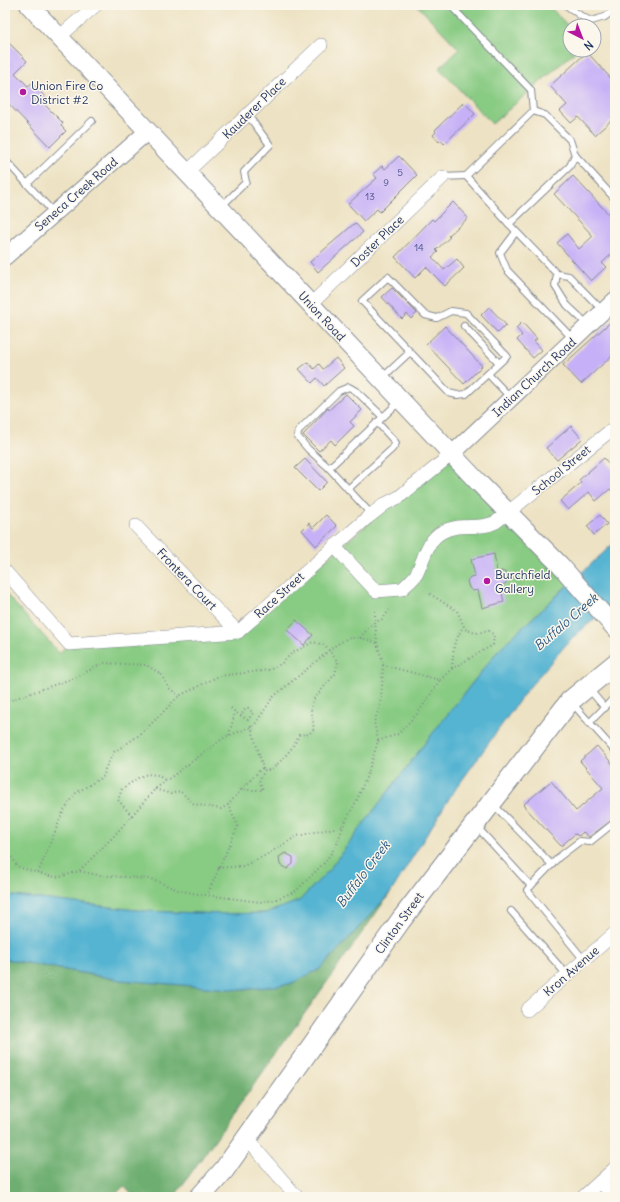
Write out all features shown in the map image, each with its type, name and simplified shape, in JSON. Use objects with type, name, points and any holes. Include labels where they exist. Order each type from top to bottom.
[{"type":"main road","name":"Union Road","points":[[29,5],[452,454],[560,565],[615,628]]},
{"type":"main road","name":"Clinton Street","points":[[200,1197],[224,1170],[401,920],[570,700],[587,686],[612,672]]},
{"type":"street","points":[[59,37],[96,5]]},
{"type":"street","name":"Kauderer Place","points":[[187,172],[321,45]]},
{"type":"street","name":"Seneca Creek Road","points":[[5,257],[148,132]]},
{"type":"street","name":"Doster Place","points":[[310,304],[443,177]]},
{"type":"street","name":"Indian Church Road","points":[[452,454],[615,300]]},
{"type":"street","name":"School Street","points":[[334,546],[376,590],[402,589],[416,575],[427,548],[442,532],[462,526],[478,527],[490,525],[508,513],[615,426]]},
{"type":"street","name":"Race Street","points":[[238,632],[371,514],[385,504],[399,497],[452,454]]},
{"type":"street","name":"Frontera Court","points":[[136,526],[238,632]]},
{"type":"street","points":[[5,571],[69,644],[238,632]]},
{"type":"street","name":"Kron Avenue","points":[[527,1010],[615,933]]},
{"type":"street","points":[[246,1138],[297,1197]]},
{"type":"street","points":[[583,1197],[615,1168]]},
{"type":"street","points":[[600,1182],[613,1197]]},
{"type":"lane","points":[[450,5],[531,90],[533,111]]},
{"type":"lane","points":[[566,5],[591,21],[605,17],[615,9]]},
{"type":"lane","points":[[533,111],[545,115],[570,140],[575,155],[615,199]]},
{"type":"lane","points":[[443,177],[466,176],[533,111]]},
{"type":"lane","points":[[221,208],[246,182],[244,172],[270,145],[247,114]]},
{"type":"lane","points":[[27,184],[92,121]]},
{"type":"lane","points":[[509,224],[570,166],[575,155]]},
{"type":"lane","points":[[5,160],[54,213]]},
{"type":"lane","points":[[466,176],[516,232],[557,274],[569,276],[603,312]]},
{"type":"lane","points":[[516,232],[500,253],[507,270],[574,340]]},
{"type":"lane","points":[[557,274],[556,286],[567,305],[588,326]]},
{"type":"lane","points":[[388,277],[425,315],[437,318],[451,311],[466,313],[506,356],[499,363],[466,394],[457,395],[449,393],[362,301],[388,277]]},
{"type":"lane","points":[[464,326],[499,363]]},
{"type":"lane","points":[[381,379],[410,352]]},
{"type":"lane","points":[[488,374],[512,398]]},
{"type":"lane","points":[[371,514],[297,436],[299,430],[339,391],[349,387],[356,391],[383,417]]},
{"type":"lane","points":[[329,468],[401,400]]},
{"type":"lane","points":[[348,489],[392,449],[396,443],[377,422]]},
{"type":"lane","points":[[587,686],[605,708]]},
{"type":"lane","points":[[589,722],[615,697]]},
{"type":"lane","points":[[570,700],[615,751]]},
{"type":"lane","points":[[492,802],[552,865]]},
{"type":"lane","points":[[529,888],[552,865],[580,841],[590,842],[615,822]]},
{"type":"lane","points":[[474,824],[529,888],[584,960]]},
{"type":"lane","points":[[511,911],[567,975]]},
{"type":"path","points":[[378,741],[398,734],[418,713],[440,680],[452,669],[492,645],[494,635],[489,631],[475,633],[465,629],[457,611],[430,594]]},
{"type":"path","points":[[5,847],[18,867],[38,873],[60,877],[79,872],[98,876],[151,879],[178,890],[260,902],[274,900],[296,890],[326,861],[338,844],[343,826],[357,800],[368,773],[378,741],[374,722],[380,706],[383,665],[377,643],[375,608]]},
{"type":"path","points":[[360,638],[375,622],[383,619],[389,610]]},
{"type":"path","points":[[452,669],[454,645],[463,626]]},
{"type":"path","points":[[79,872],[165,780],[229,735],[254,726],[266,710],[273,697],[329,651],[348,638],[360,638],[377,643]]},
{"type":"path","points":[[38,873],[63,812],[76,793],[104,776],[105,769],[114,752],[141,734],[179,696],[220,676],[269,670],[281,664],[292,653],[313,642],[325,645],[338,662],[335,674],[313,700],[311,709],[314,729],[309,734],[299,735],[296,743],[282,760],[271,770],[265,770],[259,780],[263,790],[241,790]]},
{"type":"path","points":[[5,704],[8,701],[77,677],[103,663],[146,665],[161,674],[169,688],[179,696]]},
{"type":"path","points":[[383,665],[440,680]]},
{"type":"path","points":[[231,708],[248,720],[253,713],[248,708],[243,711],[242,715]]},
{"type":"path","points":[[229,735],[235,712]]},
{"type":"path","points":[[251,726],[264,772]]},
{"type":"path","points":[[155,789],[171,794],[180,791],[194,804],[221,809],[228,805],[263,767]]},
{"type":"path","points":[[132,816],[118,800],[122,789],[138,778],[147,774],[157,775],[165,780]]},
{"type":"path","points":[[207,895],[238,826],[228,805]]},
{"type":"path","points":[[218,868],[243,866],[266,855],[297,836],[343,826]]},
{"type":"green space","points":[[417,5],[548,5],[562,20],[562,58],[568,58],[492,124],[439,68],[459,49]]},
{"type":"green space","points":[[452,454],[571,582],[500,648],[425,743],[328,871],[299,901],[266,913],[224,914],[145,911],[5,895],[5,593],[59,653],[69,644],[238,632]]},
{"type":"green space","points":[[391,892],[174,1197],[134,1197],[124,1186],[113,1197],[5,1197],[5,959],[121,980],[242,990],[290,984],[320,969]]},
{"type":"water","name":"Buffalo Creek","points":[[615,542],[615,601],[570,640],[526,691],[450,797],[391,892],[320,969],[290,984],[242,990],[121,980],[5,959],[5,895],[145,911],[224,914],[266,913],[299,901],[328,871],[425,743],[500,648]]},
{"type":"building","name":"Union Fire Co District #2","points":[[5,39],[27,61],[15,73],[28,86],[32,83],[46,98],[42,102],[63,123],[61,126],[66,131],[50,147],[5,100]]},
{"type":"building","points":[[580,58],[592,58],[615,83],[615,117],[595,135],[578,117],[571,123],[560,111],[567,105],[550,86]]},
{"type":"building","points":[[464,102],[475,114],[444,144],[441,140],[439,142],[433,135],[436,132],[435,130]]},
{"type":"building","points":[[399,156],[417,175],[380,212],[377,209],[364,221],[348,204],[377,178],[373,174],[382,166],[385,169]]},
{"type":"building","points":[[573,176],[615,221],[615,251],[602,263],[606,267],[591,281],[557,243],[567,234],[579,249],[593,236],[554,194]]},
{"type":"building","points":[[453,202],[468,218],[448,236],[450,237],[436,250],[438,252],[432,257],[444,270],[457,259],[464,268],[445,286],[426,267],[415,278],[395,257],[432,219],[434,221]]},
{"type":"building","points":[[355,223],[363,232],[318,272],[310,262]]},
{"type":"building","points":[[392,288],[417,313],[411,319],[407,314],[402,319],[382,297]]},
{"type":"building","points":[[489,307],[506,325],[498,333],[481,315]]},
{"type":"building","points":[[615,318],[615,353],[581,384],[563,365]]},
{"type":"building","points":[[522,322],[537,339],[534,341],[542,350],[533,358],[517,340],[522,335],[516,328]]},
{"type":"building","points":[[445,326],[482,366],[464,384],[426,344]]},
{"type":"building","points":[[336,358],[344,368],[324,386],[317,378],[312,383],[299,369],[308,362],[314,369],[319,364],[323,369]]},
{"type":"building","points":[[346,394],[362,410],[350,422],[354,426],[335,445],[331,440],[319,451],[303,435],[328,408],[329,410]]},
{"type":"building","points":[[571,426],[582,439],[557,460],[546,448]]},
{"type":"building","points":[[604,458],[615,472],[615,495],[610,489],[596,501],[589,492],[568,510],[560,501],[581,483],[579,480]]},
{"type":"building","points":[[305,459],[327,482],[318,491],[295,468]]},
{"type":"building","points":[[326,515],[337,526],[316,546],[302,530],[309,523],[313,528]]},
{"type":"building","points":[[600,515],[607,524],[594,535],[587,526]]},
{"type":"building","name":"Burchfield Gallery","points":[[494,554],[497,572],[502,571],[506,573],[508,580],[505,584],[500,585],[504,602],[482,608],[478,590],[473,591],[469,588],[467,581],[470,577],[475,576],[471,559]]},
{"type":"building","points":[[296,620],[313,635],[304,645],[287,630]]},
{"type":"building","points":[[597,746],[615,767],[615,818],[589,837],[583,832],[579,836],[575,834],[561,846],[523,805],[551,781],[576,811],[603,788],[580,761]]},
{"type":"building","points":[[285,853],[293,857],[293,864],[287,869],[280,865],[279,857]]},
{"type":"place","name":"Union Fire Co District #2","points":[[23,92]]},
{"type":"place","name":"Burchfield Gallery","points":[[487,581]]}]
